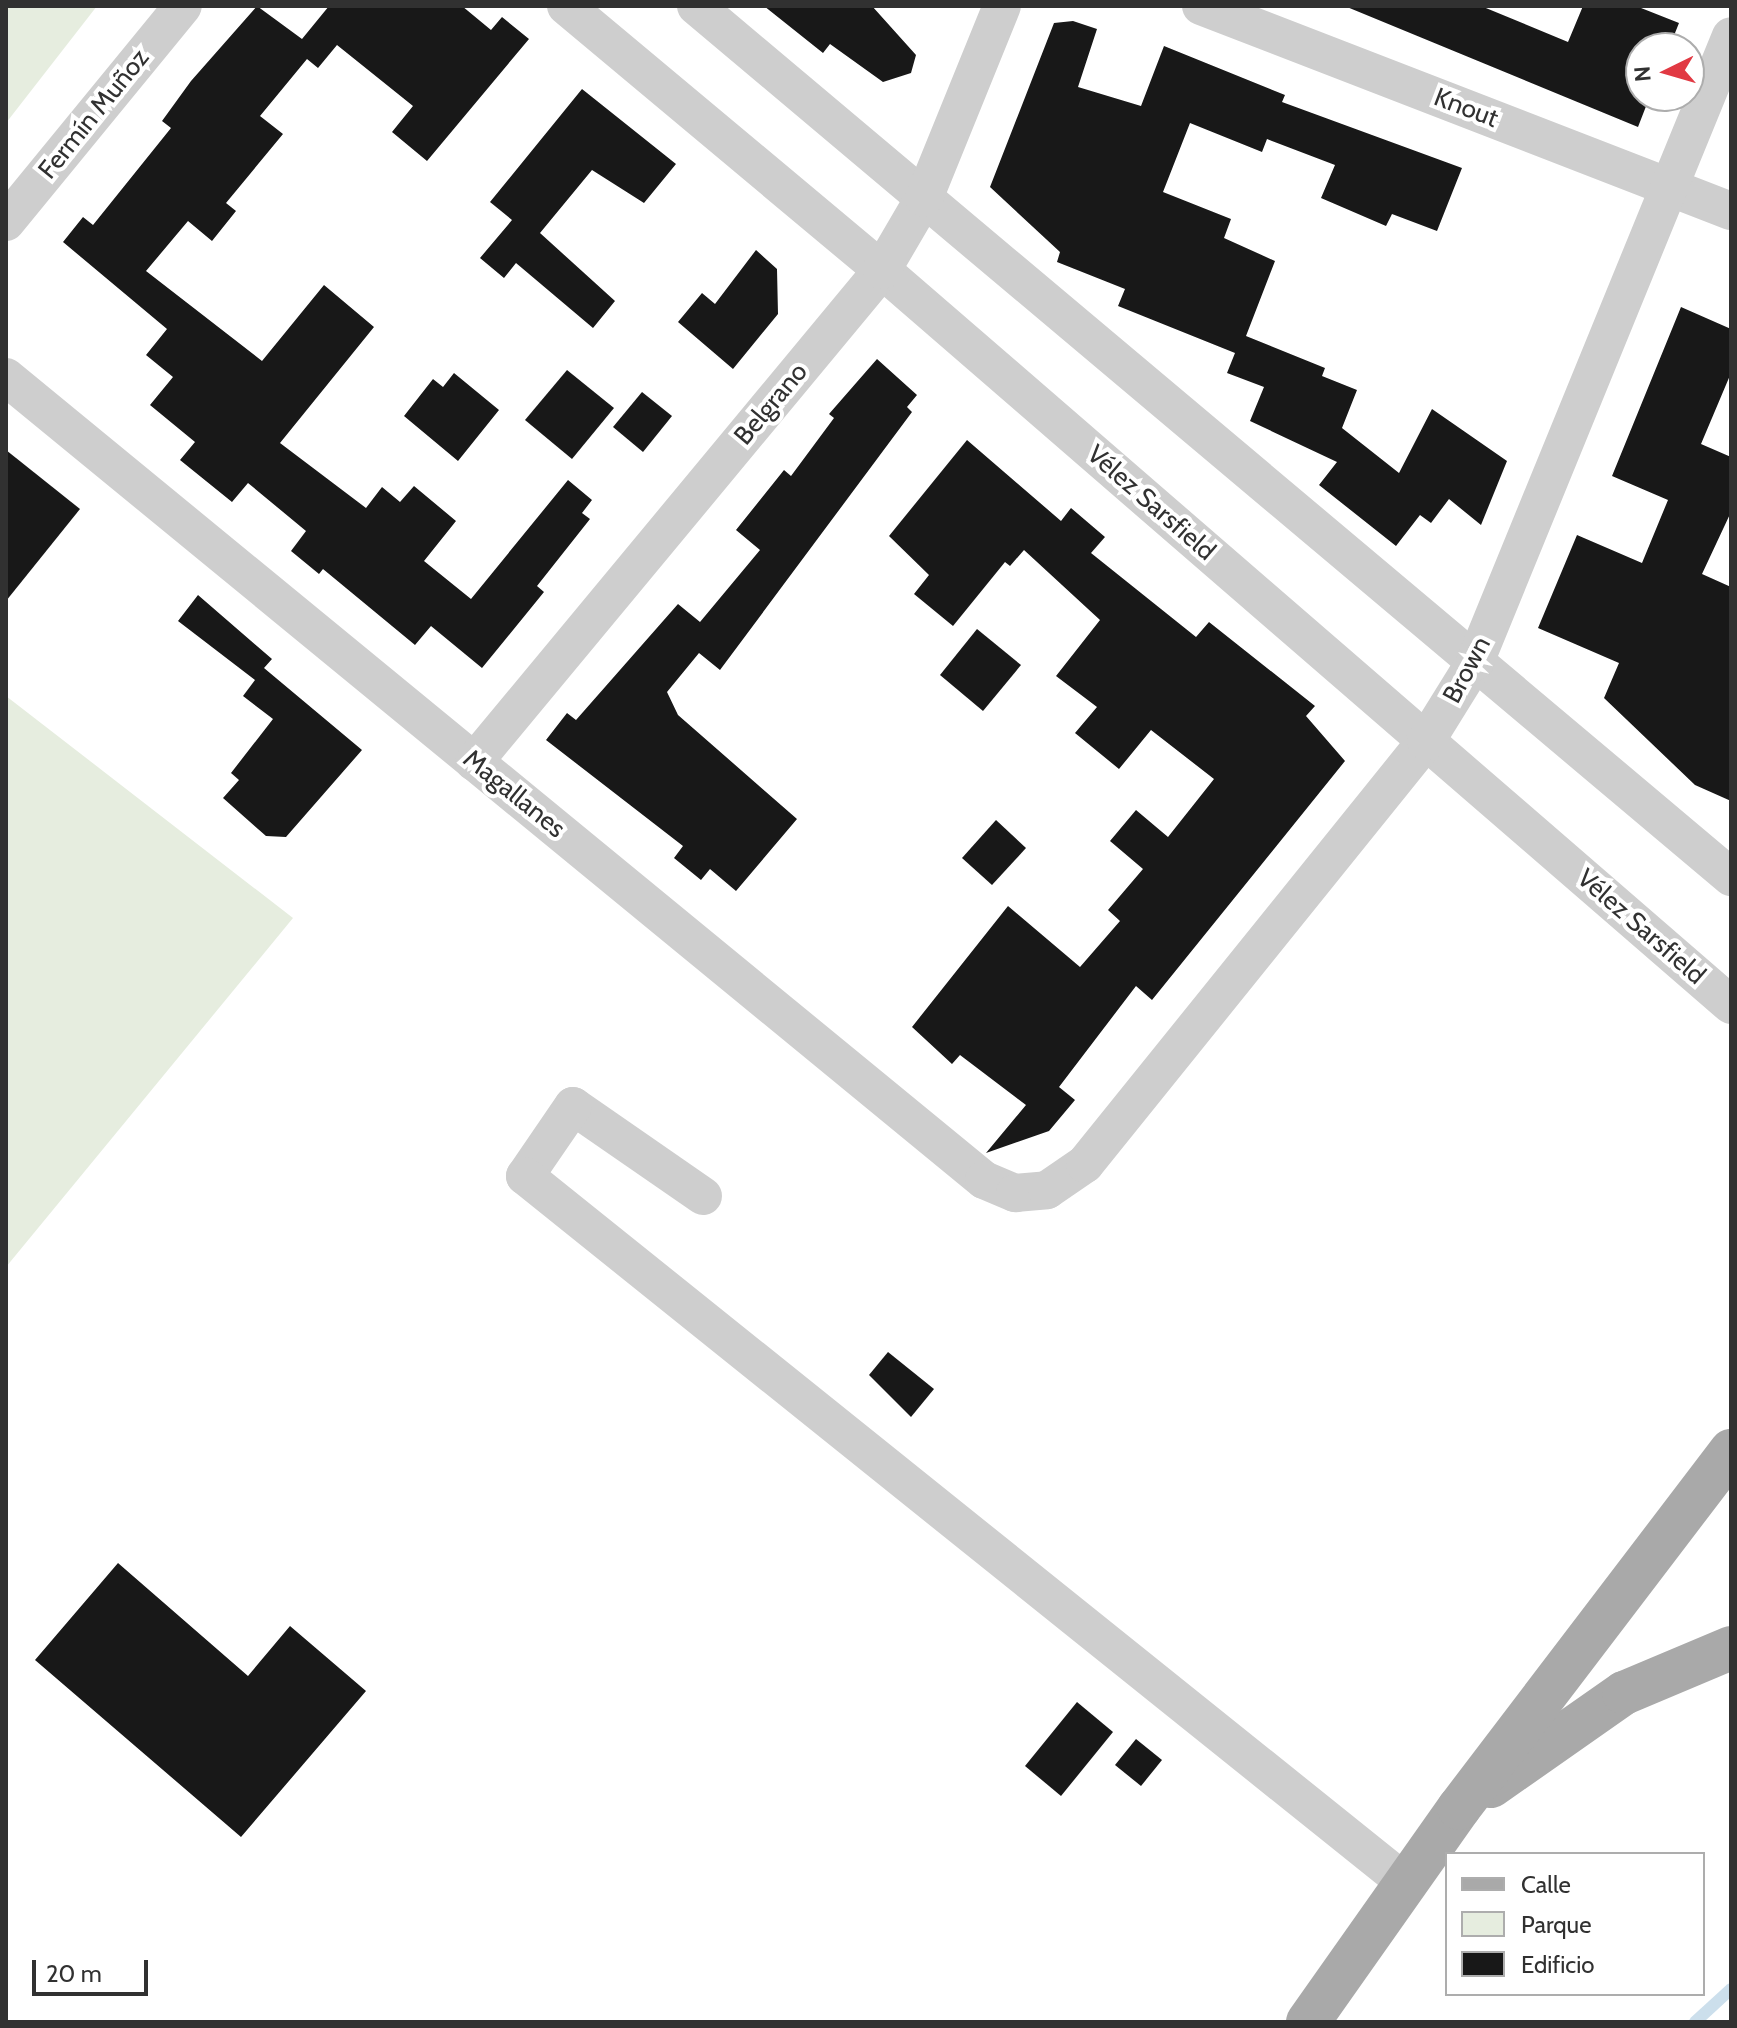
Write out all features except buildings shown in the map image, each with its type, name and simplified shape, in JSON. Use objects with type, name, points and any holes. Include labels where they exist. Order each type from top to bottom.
[{"type":"main road","points":[[1308,2022],[1459,1808],[1731,1451]]},
{"type":"main road","points":[[1459,1808],[1624,1693],[1731,1648]]},
{"type":"street","name":"Fermín Muñoz","points":[[6,222],[183,6]]},
{"type":"street","name":"Vélez Sarsfield","points":[[566,6],[882,270],[1731,1005]]},
{"type":"street","points":[[696,6],[1731,877]]},
{"type":"street","name":"Belgrano","points":[[474,762],[882,270],[924,198],[1002,6]]},
{"type":"street","name":"Knout","points":[[1201,6],[1731,211]]},
{"type":"street","name":"Brown","points":[[1031,1193],[1066,1180],[1085,1164],[1426,741],[1475,662],[1731,36]]},
{"type":"street","name":"Magallanes","points":[[6,377],[984,1180],[1031,1193]]},
{"type":"street","points":[[703,1196],[573,1106],[525,1176],[1406,1883]]},
{"type":"green space","points":[[6,6],[97,6],[6,123]]},
{"type":"green space","points":[[6,696],[293,918],[6,1267]]},
{"type":"waterway","points":[[1695,2022],[1731,1989]]}]
